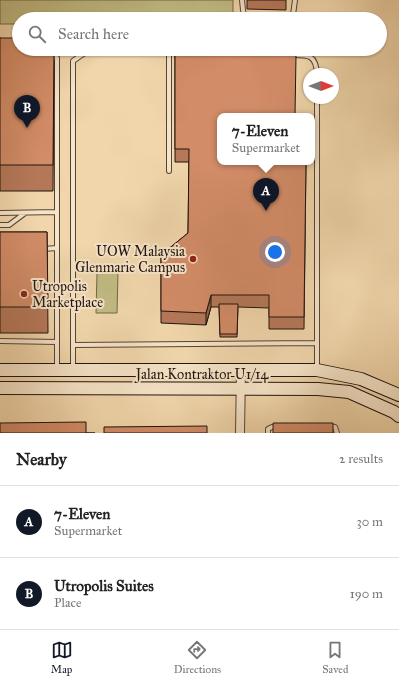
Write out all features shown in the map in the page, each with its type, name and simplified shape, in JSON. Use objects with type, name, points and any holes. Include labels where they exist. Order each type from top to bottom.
[{"type":"street","name":"Jalan Kontraktor U1/14","points":[[0,370],[317,370],[361,379],[399,395]]},
{"type":"street","points":[[240,370],[240,433]]},
{"type":"street","name":"Jalan Kontraktor U1/14","points":[[0,388],[318,389],[349,392],[394,412],[399,416]]},
{"type":"lane","points":[[242,0],[244,12]]},
{"type":"lane","points":[[293,12],[295,0]]},
{"type":"lane","points":[[73,370],[73,61],[80,56]]},
{"type":"lane","points":[[169,56],[169,171]]},
{"type":"lane","points":[[310,56],[316,62],[316,68]]},
{"type":"lane","points":[[46,57],[54,57],[57,58],[58,61],[58,212],[56,248],[58,370]]},
{"type":"lane","points":[[317,104],[317,370]]},
{"type":"lane","points":[[0,225],[9,225],[25,212]]},
{"type":"lane","points":[[0,213],[58,212]]},
{"type":"lane","points":[[39,248],[56,248]]},
{"type":"lane","points":[[0,341],[58,342]]},
{"type":"lane","points":[[73,345],[316,343]]},
{"type":"lane","points":[[319,426],[327,425],[335,427],[337,433]]},
{"type":"lane","points":[[268,433],[268,430],[272,427],[280,427]]},
{"type":"shaded area","points":[[0,0],[233,0],[233,12],[12,12],[12,24],[0,24]]},
{"type":"shaded area","points":[[97,272],[118,272],[117,313],[96,313]]},
{"type":"building","points":[[0,38],[12,38],[12,56],[54,56],[53,165],[0,165]]},
{"type":"building","points":[[175,56],[296,56],[295,113],[217,113],[217,165],[306,165],[304,317],[269,317],[269,295],[211,295],[206,313],[161,311],[161,255],[188,233],[189,149],[175,149]]},
{"type":"building","name":"Utropolis Marketplace","points":[[0,232],[47,232],[48,307],[0,307]]},
{"type":"building","points":[[219,304],[238,304],[237,334],[220,334]]},
{"type":"building","points":[[86,422],[86,433],[0,433],[0,423]]},
{"type":"building","points":[[273,423],[333,423],[333,433],[273,433]]},
{"type":"building","points":[[207,426],[207,433],[104,433],[104,427]]},
{"type":"place","name":"Utropolis Suites","points":[[27,128]]},
{"type":"place","name":"7-Eleven","points":[[266,211]]},
{"type":"place","name":"UOW Malaysia Glenmarie Campus","points":[[193,259]]},
{"type":"place","name":"Utropolis Marketplace","points":[[24,294]]}]
